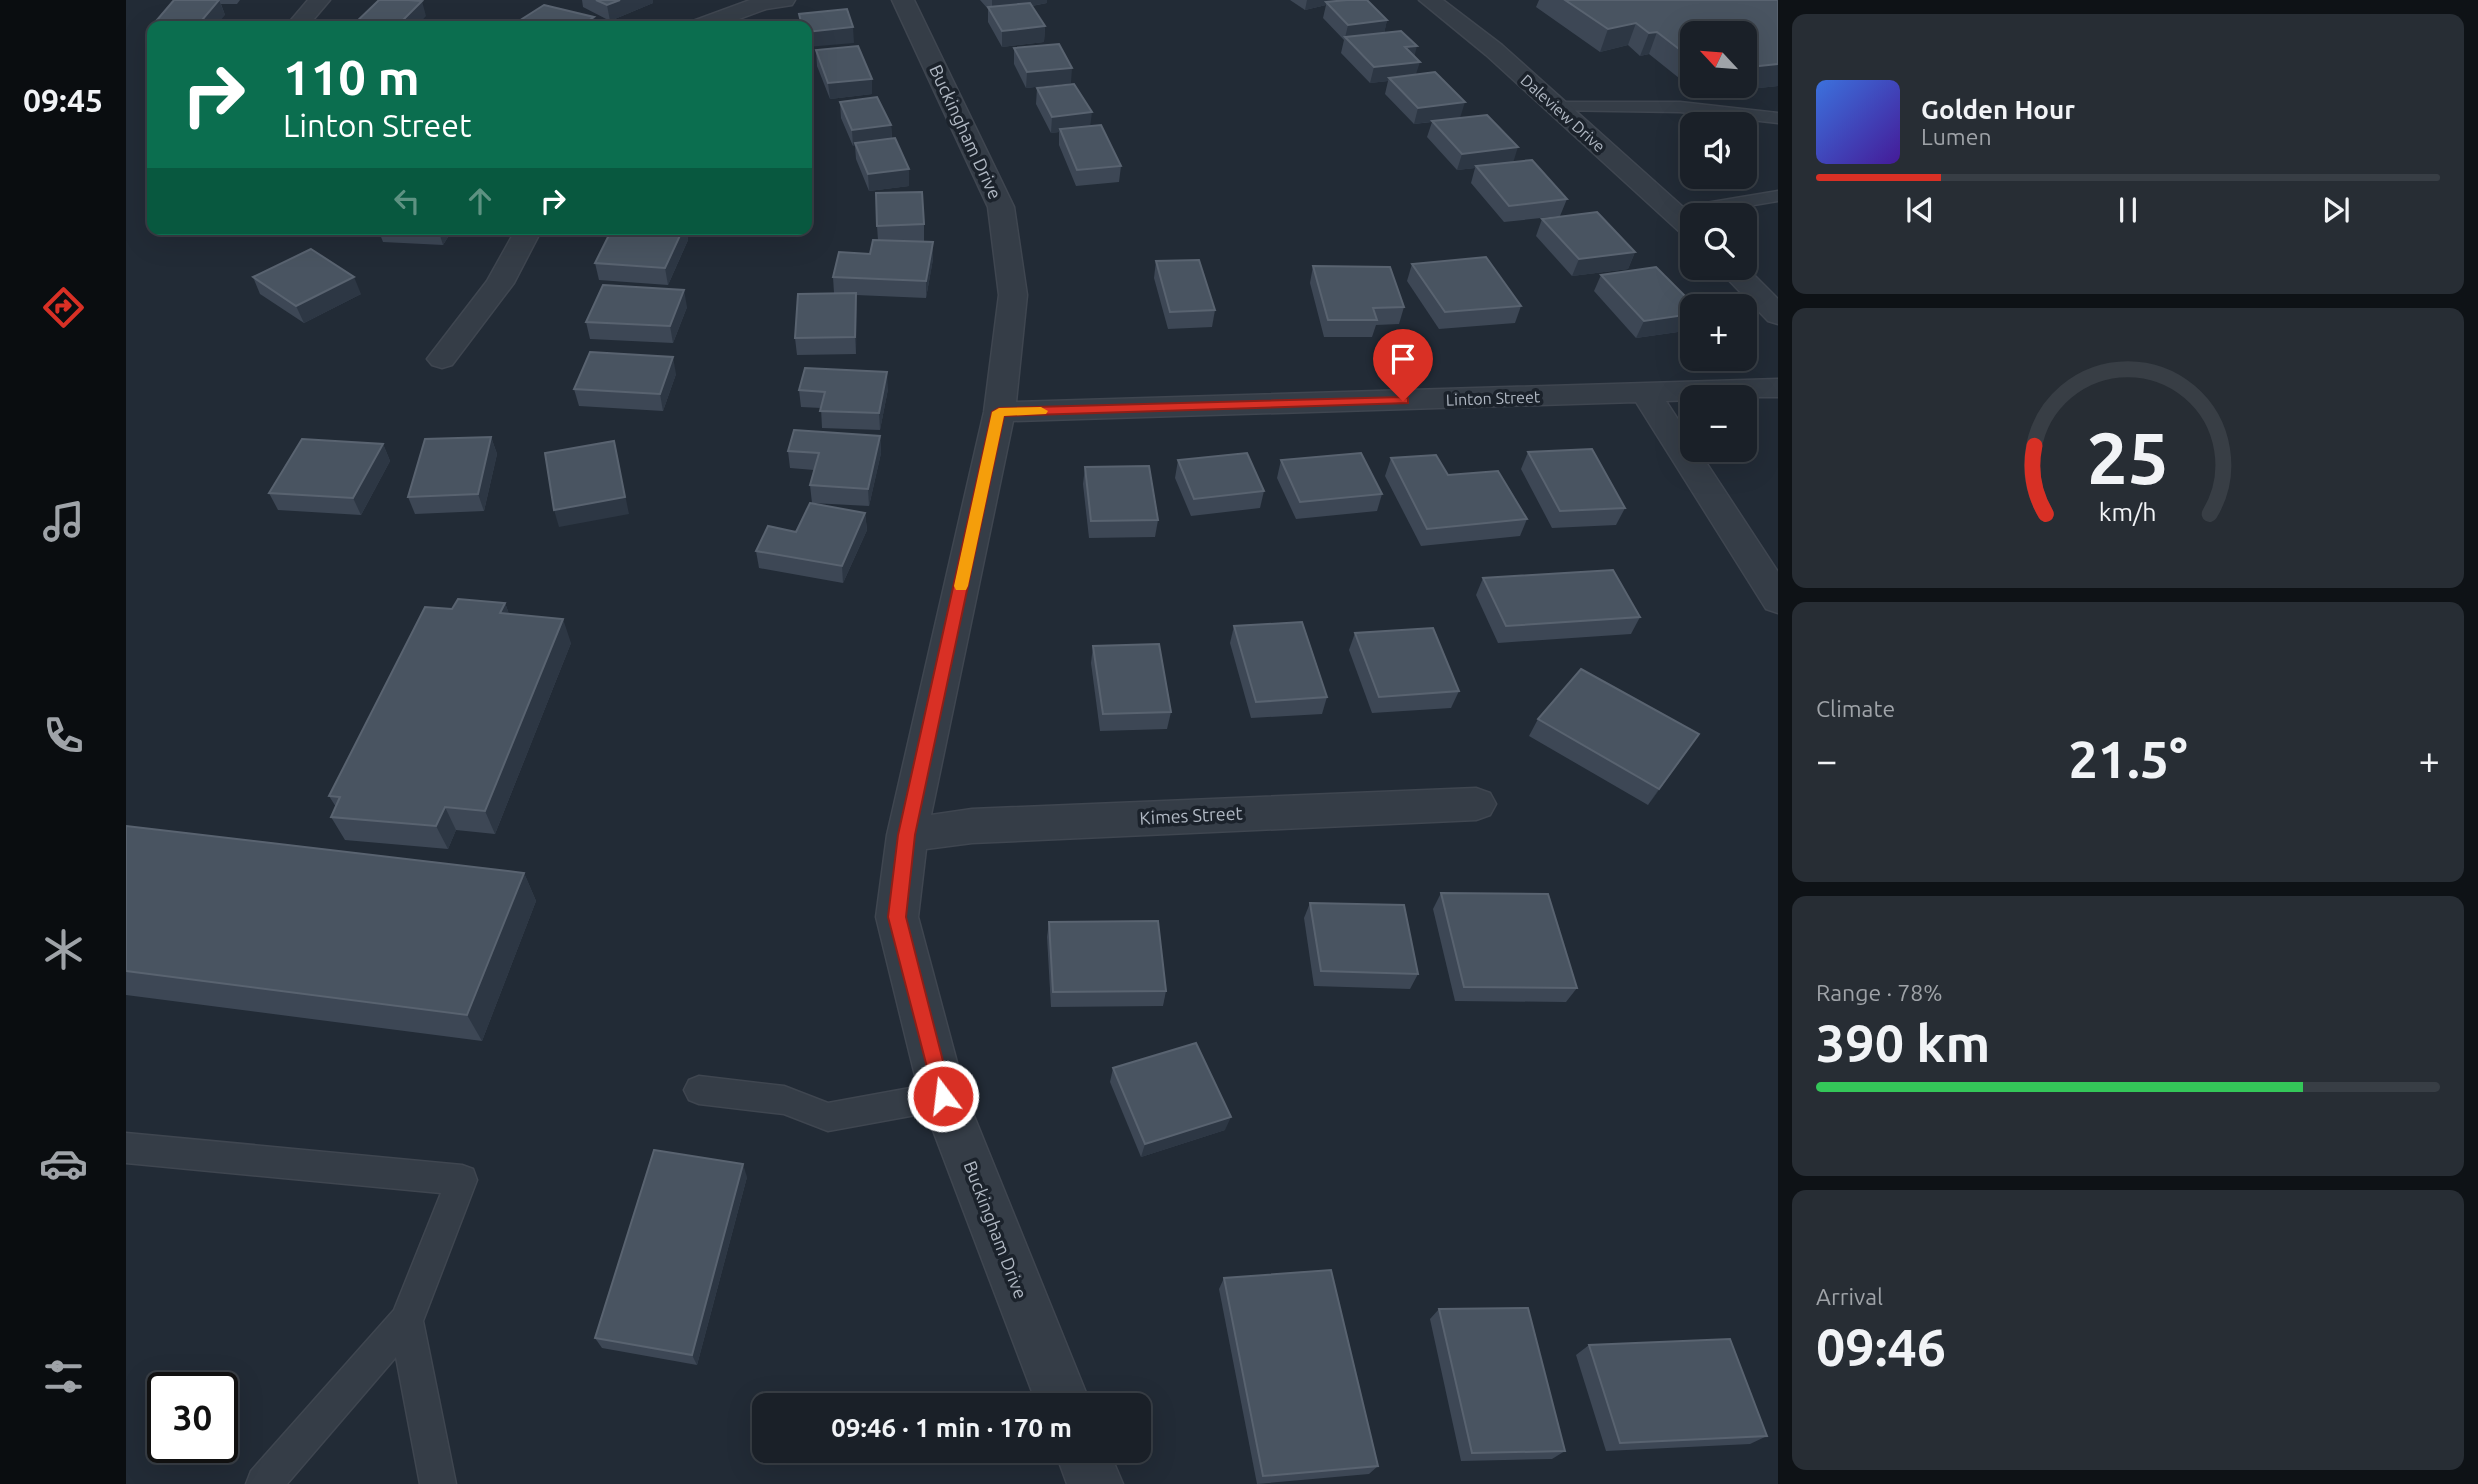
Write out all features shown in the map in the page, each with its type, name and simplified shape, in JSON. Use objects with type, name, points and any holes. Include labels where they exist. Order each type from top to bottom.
[{"type":"street","points":[[301,21],[319,0]]},
{"type":"street","points":[[714,21],[762,3],[784,0]]},
{"type":"street","name":"Buckingham Drive","points":[[903,0],[1001,207],[1013,295],[999,412],[907,835],[897,917],[943,1096],[1059,1393]]},
{"type":"street","name":"Daleview Drive","points":[[1430,0],[1494,50],[1680,217]]},
{"type":"street","points":[[442,359],[500,283],[526,235]]},
{"type":"street","points":[[1743,280],[1778,315]]},
{"type":"street","name":"Linton Street","points":[[999,412],[1778,388]]},
{"type":"street","points":[[1646,394],[1778,600]]},
{"type":"street","name":"Kimes Street","points":[[907,835],[972,826],[1476,804]]},
{"type":"street","points":[[1087,1463],[1095,1484]]},
{"type":"lane","points":[[1555,107],[1680,107],[1778,118]]},
{"type":"lane","points":[[1752,203],[1778,196]]},
{"type":"lane","points":[[699,1090],[784,1100],[828,1117],[943,1096]]},
{"type":"lane","points":[[126,1148],[462,1180],[406,1321],[264,1484]]},
{"type":"lane","points":[[406,1321],[438,1484]]},
{"type":"building","points":[[174,0],[219,0],[201,21],[156,21]]},
{"type":"building","points":[[379,0],[422,1],[402,21],[357,21]]},
{"type":"building","points":[[596,0],[620,0],[607,5]]},
{"type":"building","points":[[1367,0],[1387,20],[1348,25],[1326,2]]},
{"type":"building","points":[[1565,0],[1778,0],[1778,64],[1757,66],[1757,21],[1680,21],[1680,50],[1657,32],[1649,33],[1636,23],[1608,29]]},
{"type":"building","points":[[1030,3],[1045,26],[1002,31],[988,7]]},
{"type":"building","points":[[544,5],[594,17],[588,21],[519,21]]},
{"type":"building","points":[[847,9],[853,27],[812,31],[812,21],[801,21],[799,14]]},
{"type":"building","points":[[1401,31],[1417,46],[1405,47],[1420,62],[1374,67],[1345,37]]},
{"type":"building","points":[[1059,44],[1072,68],[1027,72],[1014,48]]},
{"type":"building","points":[[858,46],[872,79],[828,83],[816,50]]},
{"type":"building","points":[[1435,72],[1465,102],[1418,108],[1389,78]]},
{"type":"building","points":[[1074,84],[1092,112],[1052,117],[1037,88]]},
{"type":"building","points":[[877,97],[891,125],[852,130],[840,102]]},
{"type":"building","points":[[1487,115],[1518,147],[1462,154],[1432,121]]},
{"type":"building","points":[[1101,125],[1121,166],[1077,170],[1060,129]]},
{"type":"building","points":[[895,138],[909,169],[868,174],[855,143]]},
{"type":"building","points":[[1532,160],[1567,199],[1509,206],[1476,166]]},
{"type":"building","points":[[922,192],[924,224],[877,226],[876,193]]},
{"type":"building","points":[[1597,212],[1635,252],[1579,259],[1542,219]]},
{"type":"building","points":[[609,235],[680,235],[665,268],[595,263]]},
{"type":"building","points":[[873,240],[933,242],[926,281],[833,277],[839,252],[870,254]]},
{"type":"building","points":[[311,249],[354,277],[296,306],[253,277]]},
{"type":"building","points":[[1486,257],[1521,306],[1445,312],[1412,264]]},
{"type":"building","points":[[1199,260],[1215,310],[1170,312],[1156,261]]},
{"type":"building","points":[[1313,266],[1390,267],[1404,307],[1373,308],[1377,320],[1328,320]]},
{"type":"building","points":[[1656,267],[1683,294],[1680,294],[1680,316],[1644,321],[1601,275]]},
{"type":"building","points":[[603,285],[684,290],[670,326],[586,322]]},
{"type":"building","points":[[856,293],[855,337],[795,338],[798,294]]},
{"type":"building","points":[[590,352],[673,357],[660,394],[574,389]]},
{"type":"building","points":[[805,368],[887,372],[879,413],[820,411],[825,392],[799,390]]},
{"type":"building","points":[[794,430],[880,436],[868,489],[810,485],[819,453],[788,451]]},
{"type":"building","points":[[491,437],[478,494],[408,497],[425,439]]},
{"type":"building","points":[[302,439],[383,444],[353,498],[269,493]]},
{"type":"building","points":[[614,441],[625,497],[554,510],[545,453]]},
{"type":"building","points":[[1592,449],[1625,508],[1560,511],[1528,452]]},
{"type":"building","points":[[1247,453],[1264,491],[1194,499],[1178,460]]},
{"type":"building","points":[[1361,453],[1382,494],[1300,502],[1281,460]]},
{"type":"building","points":[[1436,455],[1448,475],[1498,471],[1527,519],[1427,529],[1391,458]]},
{"type":"building","points":[[1149,466],[1158,520],[1091,521],[1085,467]]},
{"type":"building","points":[[810,503],[865,513],[842,566],[756,551],[768,526],[796,532]]},
{"type":"building","points":[[1613,570],[1640,617],[1506,626],[1483,578]]},
{"type":"building","points":[[458,599],[505,603],[500,613],[563,619],[485,811],[445,807],[436,826],[331,817],[340,797],[329,796],[425,607],[452,609]]},
{"type":"building","points":[[1302,622],[1327,697],[1256,702],[1234,626]]},
{"type":"building","points":[[1433,628],[1459,691],[1379,697],[1355,633]]},
{"type":"building","points":[[1159,644],[1171,712],[1103,714],[1093,646]]},
{"type":"building","points":[[1581,669],[1699,734],[1659,789],[1538,719]]},
{"type":"building","points":[[126,826],[524,873],[467,1015],[126,971]]},
{"type":"building","points":[[1441,893],[1548,894],[1577,988],[1464,987]]},
{"type":"building","points":[[1310,903],[1404,905],[1418,974],[1321,971]]},
{"type":"building","points":[[1158,921],[1166,991],[1053,992],[1049,922]]},
{"type":"building","points":[[1196,1043],[1231,1117],[1145,1144],[1113,1068]]},
{"type":"building","points":[[654,1150],[743,1164],[692,1355],[595,1338]]},
{"type":"building","points":[[1331,1270],[1378,1466],[1263,1476],[1224,1278]]},
{"type":"building","points":[[1528,1308],[1565,1451],[1472,1453],[1439,1309]]},
{"type":"building","points":[[1730,1339],[1767,1436],[1620,1443],[1589,1345]]},
{"type":"slow traffic","points":[[961,586],[999,412],[1041,411]]},
{"type":"route","points":[[943,1096],[897,917],[907,835],[999,412],[1403,401]]}]
